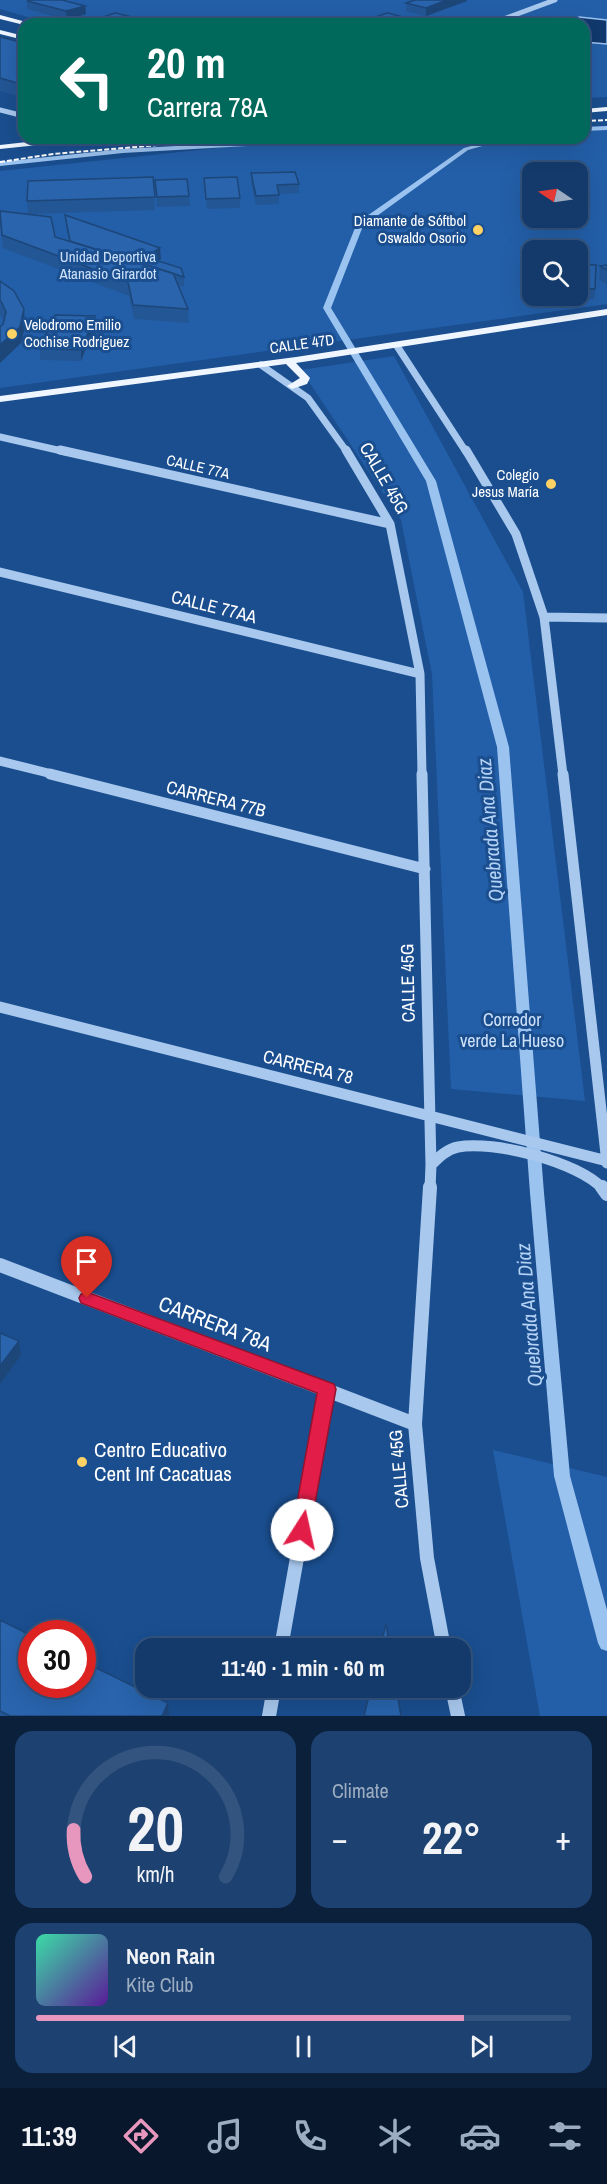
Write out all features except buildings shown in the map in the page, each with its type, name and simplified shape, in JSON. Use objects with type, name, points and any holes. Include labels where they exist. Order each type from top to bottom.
[{"type":"main road","points":[[0,17],[18,22]]},
{"type":"main road","points":[[0,32],[18,36]]},
{"type":"main road","points":[[590,111],[607,110]]},
{"type":"main road","points":[[0,147],[29,144]]},
{"type":"main road","name":"CALLE 47D","points":[[0,399],[378,349],[607,312]]},
{"type":"main road","points":[[292,361],[305,378],[303,382],[292,386]]},
{"type":"street","points":[[506,18],[555,0]]},
{"type":"street","points":[[0,110],[18,114]]},
{"type":"street","points":[[397,346],[466,451],[516,534],[544,617],[607,1162]]},
{"type":"street","name":"CALLE 45G","points":[[261,365],[308,399],[352,458],[390,524],[420,674],[431,1165],[415,1424],[427,1558],[442,1638]]},
{"type":"street","name":"CALLE 77A","points":[[0,437],[390,524]]},
{"type":"street","name":"CALLE 77AA","points":[[0,572],[420,674]]},
{"type":"street","points":[[544,617],[607,618]]},
{"type":"street","name":"CARRERA 77B","points":[[0,761],[424,869]]},
{"type":"street","name":"CARRERA 78","points":[[0,1007],[607,1162]]},
{"type":"street","points":[[431,1165],[442,1154],[458,1147],[477,1146],[496,1149],[578,1169],[593,1179],[607,1194]]},
{"type":"street","name":"CARRERA 78A","points":[[0,1265],[415,1424]]},
{"type":"street","points":[[283,1638],[327,1389]]},
{"type":"street","points":[[269,1716],[272,1698]]},
{"type":"street","points":[[454,1698],[458,1716]]},
{"type":"green space","points":[[0,0],[607,0],[607,97],[590,98],[590,18],[31,18],[0,9]]},
{"type":"green space","name":"Unidad Deportiva Atanasio Girardot","points":[[607,126],[607,304],[0,388],[0,171],[227,147],[280,144],[590,144],[590,127]]},
{"type":"green space","name":"Corredor verde La Hueso","points":[[394,356],[523,592],[585,1101],[451,1089],[432,674],[401,520],[301,370]]},
{"type":"green space","points":[[493,1450],[607,1477],[607,1716],[540,1716]]},
{"type":"shaded area","points":[[590,18],[607,20],[607,44],[590,43]]},
{"type":"waterway","points":[[590,129],[607,128]]},
{"type":"waterway","points":[[0,164],[123,151],[246,144]]},
{"type":"waterway","name":"Quebrada Ana Diaz","points":[[485,144],[466,149],[360,225],[327,308],[431,481],[503,747],[537,1193],[562,1476],[607,1643]]},
{"type":"railway","points":[[590,121],[607,120]]},
{"type":"railway","points":[[0,162],[53,154],[171,144]]},
{"type":"place","name":"Diamante de Sóftbol Oswaldo Osorio","points":[[478,230]]},
{"type":"place","name":"Velodromo Emilio Cochise Rodriguez","points":[[12,334]]},
{"type":"place","name":"Colegio Jesus María","points":[[551,484]]},
{"type":"place","name":"Centro Educativo Cent Inf Cacatuas","points":[[82,1462]]},
{"type":"route","points":[[87,1298],[327,1389],[302,1530]]}]
